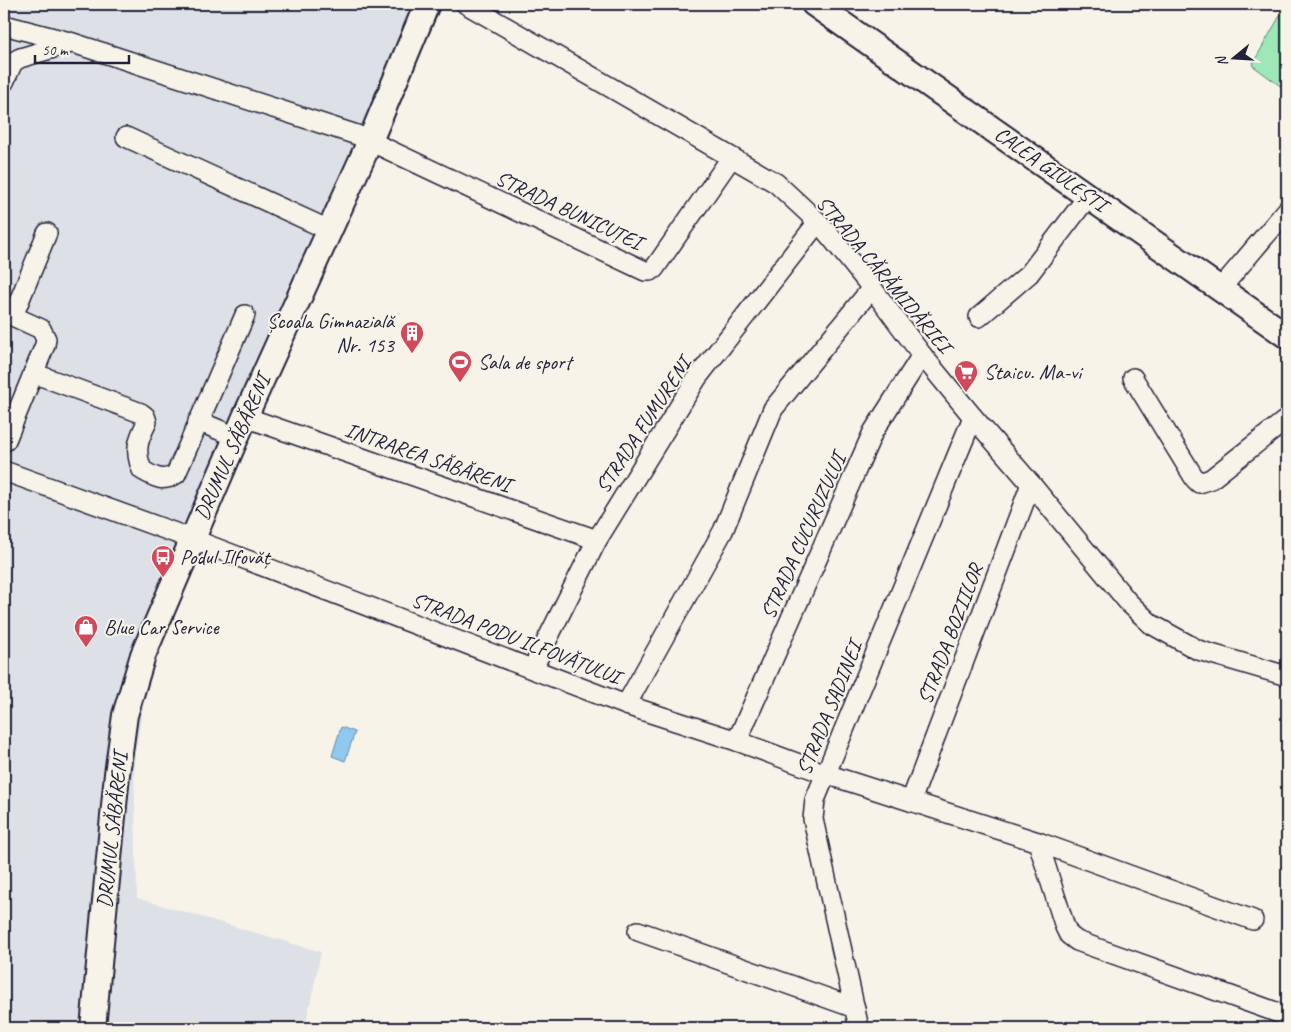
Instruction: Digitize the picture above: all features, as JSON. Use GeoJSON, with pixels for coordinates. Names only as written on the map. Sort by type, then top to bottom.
{"type":"FeatureCollection","features":[{"type":"Feature","properties":{"kind":"main road","name":"DRUMUL SĂBĂRENI"},"geometry":{"type":"LineString","coordinates":[[93,1028],[117,774],[125,716],[143,655],[240,427],[370,140],[428,4]]}},
{"type":"Feature","properties":{"kind":"main road","name":"CALEA GIULEȘTI"},"geometry":{"type":"LineString","coordinates":[[814,4],[1222,288],[1287,336]]}},
{"type":"Feature","properties":{"kind":"street","name":"STRADA CĂRĂMIDĂRIEI"},"geometry":{"type":"LineString","coordinates":[[466,4],[776,183],[818,222],[872,288],[922,355],[1128,602],[1151,624],[1198,650],[1287,676]]}},
{"type":"Feature","properties":{"kind":"street","name":"STRADA BUNICUȚEI"},"geometry":{"type":"LineString","coordinates":[[4,25],[73,43],[370,140],[646,271],[654,269],[731,158]]}},
{"type":"Feature","properties":{"kind":"street"},"geometry":{"type":"LineString","coordinates":[[4,82],[13,62],[20,58],[73,43]]}},
{"type":"Feature","properties":{"kind":"street"},"geometry":{"type":"LineString","coordinates":[[126,137],[329,230]]}},
{"type":"Feature","properties":{"kind":"street"},"geometry":{"type":"LineString","coordinates":[[979,317],[1029,274],[1089,195]]}},
{"type":"Feature","properties":{"kind":"street"},"geometry":{"type":"LineString","coordinates":[[1222,288],[1287,210]]}},
{"type":"Feature","properties":{"kind":"street","name":"STRADA FUMURENI"},"geometry":{"type":"LineString","coordinates":[[532,668],[597,540],[698,378],[818,222]]}},
{"type":"Feature","properties":{"kind":"street"},"geometry":{"type":"LineString","coordinates":[[4,442],[45,344],[44,333],[41,328],[8,314],[47,233]]}},
{"type":"Feature","properties":{"kind":"street"},"geometry":{"type":"LineString","coordinates":[[626,704],[723,531],[773,409],[872,288]]}},
{"type":"Feature","properties":{"kind":"street"},"geometry":{"type":"LineString","coordinates":[[33,373],[145,416],[147,422],[139,438],[136,450],[138,462],[142,470],[156,478],[165,479],[176,474],[245,315]]}},
{"type":"Feature","properties":{"kind":"street","name":"STRADA CUCURUZULUI"},"geometry":{"type":"LineString","coordinates":[[736,741],[873,432],[922,355]]}},
{"type":"Feature","properties":{"kind":"street"},"geometry":{"type":"LineString","coordinates":[[1134,378],[1199,483],[1211,479],[1287,419]]}},
{"type":"Feature","properties":{"kind":"street","name":"STRADA SADINEI"},"geometry":{"type":"LineString","coordinates":[[859,1028],[812,819],[815,800],[973,417]]}},
{"type":"Feature","properties":{"kind":"street","name":"INTRAREA SĂBĂRENI"},"geometry":{"type":"LineString","coordinates":[[198,421],[240,427],[597,540]]}},
{"type":"Feature","properties":{"kind":"street","name":"STRADA PODU ILFOVĂȚULUI"},"geometry":{"type":"LineString","coordinates":[[4,471],[192,539],[626,704],[826,774],[1038,842],[1253,920]]}},
{"type":"Feature","properties":{"kind":"street","name":"STRADA BOZIILOR"},"geometry":{"type":"LineString","coordinates":[[912,801],[1031,484]]}},
{"type":"Feature","properties":{"kind":"street"},"geometry":{"type":"LineString","coordinates":[[1038,842],[1065,927],[1069,935],[1077,941],[1287,1016]]}},
{"type":"Feature","properties":{"kind":"street"},"geometry":{"type":"LineString","coordinates":[[638,931],[855,1008]]}},
{"type":"Feature","properties":{"kind":"shaded area"},"geometry":{"type":"Polygon","coordinates":[[[4,4],[381,4],[431,20],[195,546],[149,674],[134,759],[137,898],[321,952],[305,1028],[4,1028],[4,4]]]}},
{"type":"Feature","properties":{"kind":"green space"},"geometry":{"type":"Polygon","coordinates":[[[1285,4],[1287,4],[1287,91],[1252,65],[1285,4]]]}},
{"type":"Feature","properties":{"kind":"water"},"geometry":{"type":"Polygon","coordinates":[[[341,727],[355,732],[345,761],[332,756],[341,727]]]}},
{"type":"Feature","properties":{"kind":"place","name":"Școala Gimnazială Nr. 153"},"geometry":{"type":"Point","coordinates":[412,354]}},
{"type":"Feature","properties":{"kind":"place","name":"Sala de sport"},"geometry":{"type":"Point","coordinates":[460,383]}},
{"type":"Feature","properties":{"kind":"place","name":"Staicu. Ma-vi"},"geometry":{"type":"Point","coordinates":[966,393]}},
{"type":"Feature","properties":{"kind":"place","name":"Podul Ilfovăț"},"geometry":{"type":"Point","coordinates":[163,578]}},
{"type":"Feature","properties":{"kind":"place","name":"Blue Car Service"},"geometry":{"type":"Point","coordinates":[86,648]}}]}
